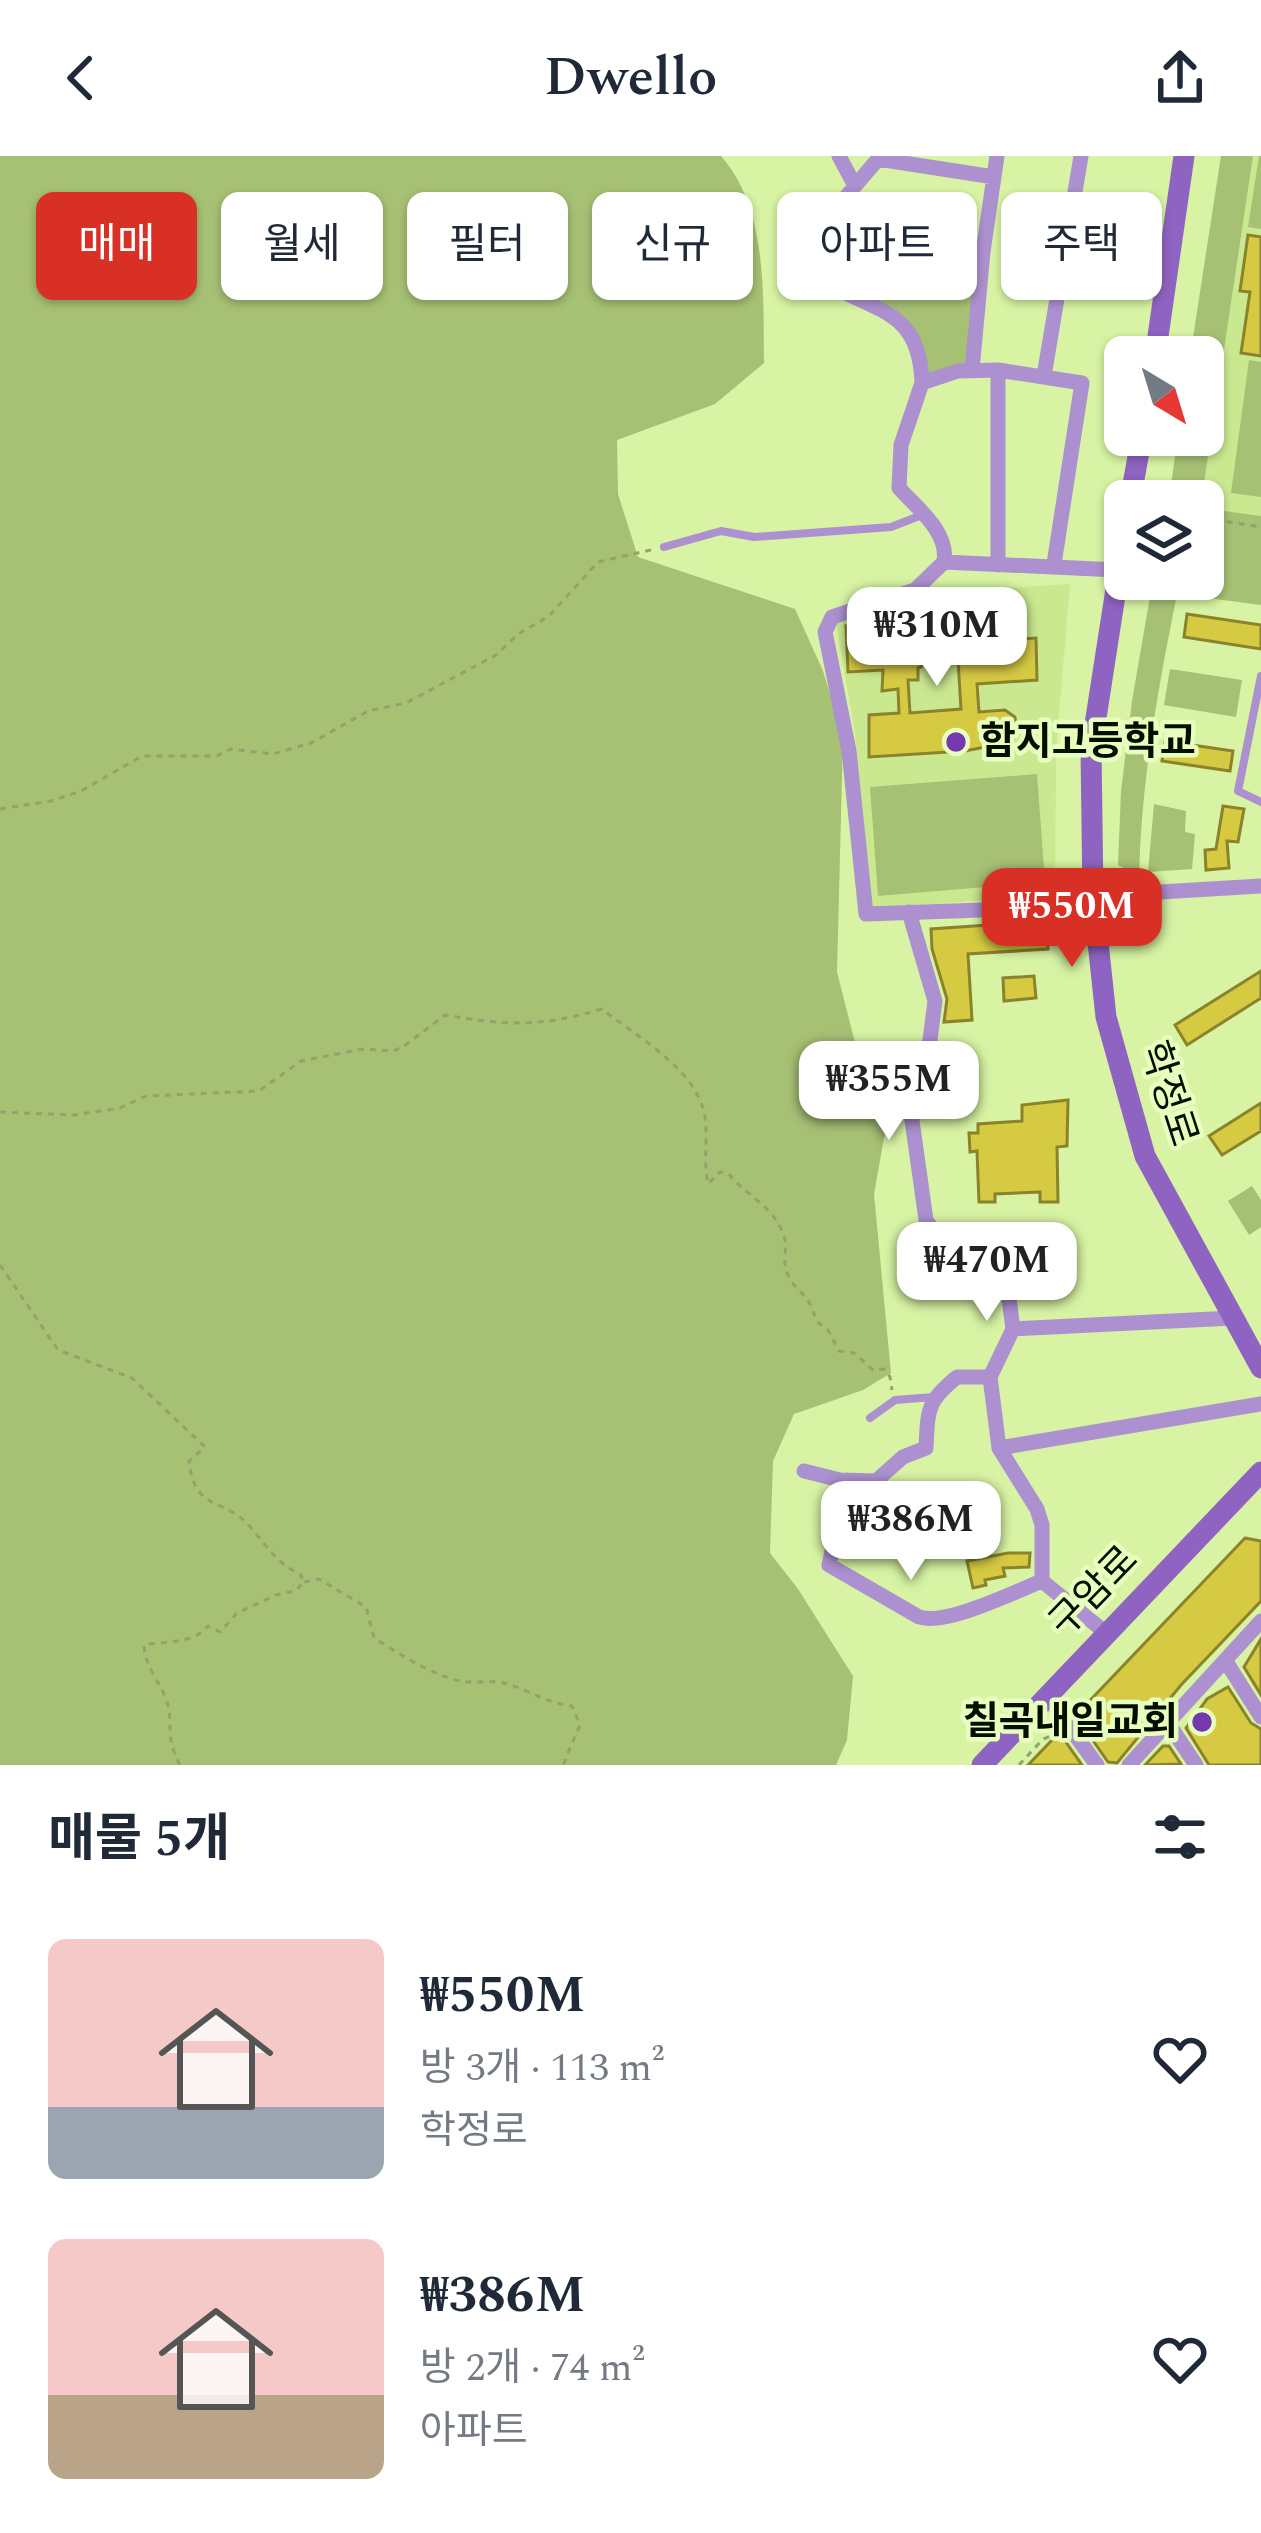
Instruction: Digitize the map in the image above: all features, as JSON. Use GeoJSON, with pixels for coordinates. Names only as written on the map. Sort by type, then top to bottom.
{"type":"FeatureCollection","features":[{"type":"Feature","properties":{"kind":"main road"},"geometry":{"type":"LineString","coordinates":[[1158,336],[1184,156]]}},
{"type":"Feature","properties":{"kind":"main road","name":"학정로"},"geometry":{"type":"LineString","coordinates":[[1114,600],[1091,750],[1094,901],[1106,1018],[1145,1156],[1261,1368]]}},
{"type":"Feature","properties":{"kind":"main road","name":"구암로"},"geometry":{"type":"LineString","coordinates":[[982,1765],[1261,1472]]}},
{"type":"Feature","properties":{"kind":"street"},"geometry":{"type":"LineString","coordinates":[[839,156],[855,186]]}},
{"type":"Feature","properties":{"kind":"street"},"geometry":{"type":"LineString","coordinates":[[973,370],[997,156]]}},
{"type":"Feature","properties":{"kind":"street"},"geometry":{"type":"LineString","coordinates":[[1044,376],[1081,156]]}},
{"type":"Feature","properties":{"kind":"street"},"geometry":{"type":"LineString","coordinates":[[850,192],[878,158],[994,177]]}},
{"type":"Feature","properties":{"kind":"street"},"geometry":{"type":"LineString","coordinates":[[977,251],[983,252]]}},
{"type":"Feature","properties":{"kind":"street"},"geometry":{"type":"LineString","coordinates":[[860,300],[900,319],[914,340],[922,383],[901,445],[899,488],[946,547],[944,562],[915,590],[832,616],[825,632],[849,751],[866,914],[1261,886]]}},
{"type":"Feature","properties":{"kind":"street"},"geometry":{"type":"LineString","coordinates":[[922,383],[973,370],[998,370],[1082,383],[1054,564]]}},
{"type":"Feature","properties":{"kind":"street"},"geometry":{"type":"LineString","coordinates":[[998,370],[998,565]]}},
{"type":"Feature","properties":{"kind":"street"},"geometry":{"type":"LineString","coordinates":[[944,562],[1104,569]]}},
{"type":"Feature","properties":{"kind":"street"},"geometry":{"type":"LineString","coordinates":[[909,912],[935,1001],[930,1040],[909,1099],[926,1220],[957,1264],[976,1280],[999,1283],[1008,1292],[1013,1329],[990,1377],[999,1448],[1037,1509],[1042,1526],[1042,1581]]}},
{"type":"Feature","properties":{"kind":"street"},"geometry":{"type":"LineString","coordinates":[[1013,1329],[1234,1318]]}},
{"type":"Feature","properties":{"kind":"street"},"geometry":{"type":"LineString","coordinates":[[804,1471],[876,1481],[903,1457],[926,1448],[928,1406],[934,1397],[957,1377],[990,1377]]}},
{"type":"Feature","properties":{"kind":"street"},"geometry":{"type":"LineString","coordinates":[[999,1448],[1261,1404]]}},
{"type":"Feature","properties":{"kind":"street"},"geometry":{"type":"LineString","coordinates":[[848,1480],[829,1565],[919,1617],[929,1620],[974,1607],[1042,1581]]}},
{"type":"Feature","properties":{"kind":"street"},"geometry":{"type":"LineString","coordinates":[[1042,1581],[1105,1632]]}},
{"type":"Feature","properties":{"kind":"street"},"geometry":{"type":"LineString","coordinates":[[1129,1765],[1261,1621]]}},
{"type":"Feature","properties":{"kind":"street"},"geometry":{"type":"LineString","coordinates":[[1225,1660],[1261,1717]]}},
{"type":"Feature","properties":{"kind":"street"},"geometry":{"type":"LineString","coordinates":[[1046,1695],[1096,1765]]}},
{"type":"Feature","properties":{"kind":"street"},"geometry":{"type":"LineString","coordinates":[[1168,1723],[1196,1765]]}},
{"type":"Feature","properties":{"kind":"lane"},"geometry":{"type":"LineString","coordinates":[[664,547],[721,531],[754,537],[890,527],[924,515]]}},
{"type":"Feature","properties":{"kind":"lane"},"geometry":{"type":"LineString","coordinates":[[1261,676],[1238,791],[1261,802]]}},
{"type":"Feature","properties":{"kind":"lane"},"geometry":{"type":"LineString","coordinates":[[870,1418],[895,1400],[934,1397]]}},
{"type":"Feature","properties":{"kind":"path"},"geometry":{"type":"LineString","coordinates":[[1224,521],[1261,526]]}},
{"type":"Feature","properties":{"kind":"path"},"geometry":{"type":"LineString","coordinates":[[0,809],[51,801],[81,790],[142,756],[217,757],[230,749],[273,754],[311,743],[368,711],[406,703],[496,655],[518,634],[549,616],[598,562],[664,547]]}},
{"type":"Feature","properties":{"kind":"path"},"geometry":{"type":"LineString","coordinates":[[0,1112],[74,1115],[120,1108],[146,1096],[259,1091],[301,1061],[403,1047],[446,1015],[487,1023],[553,1024],[602,1010],[674,1067],[700,1100],[706,1121],[703,1157],[708,1184],[719,1172],[728,1173],[747,1195],[759,1198],[783,1232],[784,1269],[812,1302],[816,1321],[828,1330],[839,1351],[854,1353],[873,1370],[884,1370],[895,1400]]}},
{"type":"Feature","properties":{"kind":"path"},"geometry":{"type":"LineString","coordinates":[[0,1265],[58,1350],[132,1378],[205,1447],[189,1461],[197,1492],[254,1529],[257,1540],[280,1564],[301,1575],[303,1582]]}},
{"type":"Feature","properties":{"kind":"path"},"geometry":{"type":"LineString","coordinates":[[180,1765],[168,1744],[169,1707],[148,1665],[144,1645],[187,1640],[208,1626],[220,1632],[238,1613],[295,1591],[303,1582],[319,1580],[365,1607],[374,1637],[420,1667],[462,1682],[486,1679],[512,1685],[536,1698],[572,1706],[580,1725],[563,1765]]}},
{"type":"Feature","properties":{"kind":"path"},"geometry":{"type":"LineString","coordinates":[[1019,1765],[1043,1739],[1057,1734]]}},
{"type":"Feature","properties":{"kind":"shaded area"},"geometry":{"type":"Polygon","coordinates":[[[0,156],[721,156],[743,192],[592,192],[592,300],[753,300],[753,220],[760,254],[764,363],[715,404],[617,440],[618,494],[638,557],[795,609],[823,671],[843,737],[837,972],[864,1078],[889,1110],[874,1194],[891,1373],[863,1390],[794,1414],[773,1461],[770,1553],[853,1676],[847,1740],[836,1765],[0,1765],[0,156]]]}},
{"type":"Feature","properties":{"kind":"shaded area"},"geometry":{"type":"Polygon","coordinates":[[[1221,156],[1253,156],[1224,350],[1224,336],[1193,336],[1221,156]]]}},
{"type":"Feature","properties":{"kind":"shaded area"},"geometry":{"type":"Polygon","coordinates":[[[1253,156],[1261,156],[1261,516],[1224,511],[1224,480],[1204,480],[1208,456],[1224,456],[1224,349],[1253,156]]]}},
{"type":"Feature","properties":{"kind":"shaded area"},"geometry":{"type":"Polygon","coordinates":[[[1261,156],[1261,229],[1248,227],[1261,156]]]}},
{"type":"Feature","properties":{"kind":"shaded area"},"geometry":{"type":"Polygon","coordinates":[[[859,300],[974,300],[968,365],[923,377],[914,340],[859,300]]]}},
{"type":"Feature","properties":{"kind":"shaded area"},"geometry":{"type":"Polygon","coordinates":[[[1249,360],[1261,362],[1261,497],[1231,493],[1249,360]]]}},
{"type":"Feature","properties":{"kind":"shaded area"},"geometry":{"type":"Polygon","coordinates":[[[1175,456],[1208,456],[1204,480],[1172,480],[1175,456]]]}},
{"type":"Feature","properties":{"kind":"shaded area"},"geometry":{"type":"Polygon","coordinates":[[[1224,511],[1261,516],[1261,605],[1223,600],[1224,511]]]}},
{"type":"Feature","properties":{"kind":"shaded area","name":"함지고등학교"},"geometry":{"type":"Polygon","coordinates":[[[1070,584],[1056,751],[1055,896],[868,908],[855,734],[835,617],[936,592],[1070,584]]]}},
{"type":"Feature","properties":{"kind":"shaded area"},"geometry":{"type":"Polygon","coordinates":[[[1149,600],[1176,600],[1147,770],[1139,877],[1118,865],[1132,701],[1149,600]]]}},
{"type":"Feature","properties":{"kind":"shaded area"},"geometry":{"type":"Polygon","coordinates":[[[1170,669],[1242,680],[1236,717],[1164,705],[1170,669]]]}},
{"type":"Feature","properties":{"kind":"shaded area"},"geometry":{"type":"Polygon","coordinates":[[[1037,774],[1045,882],[878,896],[870,787],[1037,774]]]}},
{"type":"Feature","properties":{"kind":"shaded area"},"geometry":{"type":"Polygon","coordinates":[[[1154,804],[1186,811],[1185,832],[1195,834],[1192,869],[1148,872],[1154,804]]]}},
{"type":"Feature","properties":{"kind":"shaded area"},"geometry":{"type":"Polygon","coordinates":[[[1252,1186],[1261,1200],[1261,1227],[1249,1235],[1228,1201],[1252,1186]]]}},
{"type":"Feature","properties":{"kind":"building"},"geometry":{"type":"Polygon","coordinates":[[[1248,235],[1261,237],[1261,356],[1241,353],[1250,292],[1240,291],[1248,235]]]}},
{"type":"Feature","properties":{"kind":"building"},"geometry":{"type":"Polygon","coordinates":[[[1187,614],[1261,625],[1261,649],[1184,637],[1187,614]]]}},
{"type":"Feature","properties":{"kind":"building"},"geometry":{"type":"Polygon","coordinates":[[[912,616],[912,622],[918,622],[921,667],[918,680],[908,680],[910,713],[961,709],[957,643],[1036,638],[1037,680],[977,684],[979,712],[1005,710],[1015,717],[1017,734],[1011,742],[965,751],[869,757],[869,715],[899,713],[898,689],[882,691],[883,670],[848,672],[846,626],[857,627],[864,619],[912,616]]]}},
{"type":"Feature","properties":{"kind":"building"},"geometry":{"type":"Polygon","coordinates":[[[1165,741],[1233,751],[1230,771],[1162,761],[1165,741]]]}},
{"type":"Feature","properties":{"kind":"building"},"geometry":{"type":"Polygon","coordinates":[[[1223,806],[1244,809],[1238,842],[1227,841],[1229,868],[1206,870],[1205,850],[1216,849],[1223,806]]]}},
{"type":"Feature","properties":{"kind":"building"},"geometry":{"type":"Polygon","coordinates":[[[1047,921],[1048,949],[968,954],[972,1020],[944,1022],[947,999],[931,929],[1047,921]]]}},
{"type":"Feature","properties":{"kind":"building"},"geometry":{"type":"Polygon","coordinates":[[[1261,971],[1261,998],[1187,1045],[1175,1025],[1261,971]]]}},
{"type":"Feature","properties":{"kind":"building"},"geometry":{"type":"Polygon","coordinates":[[[1034,976],[1036,998],[1004,1001],[1003,978],[1034,976]]]}},
{"type":"Feature","properties":{"kind":"building"},"geometry":{"type":"Polygon","coordinates":[[[1068,1100],[1067,1146],[1057,1147],[1058,1202],[1040,1202],[1040,1192],[995,1194],[995,1202],[979,1202],[977,1151],[970,1152],[969,1133],[978,1133],[978,1124],[1022,1121],[1022,1105],[1068,1100]]]}},
{"type":"Feature","properties":{"kind":"building"},"geometry":{"type":"Polygon","coordinates":[[[1261,1103],[1261,1131],[1222,1155],[1209,1136],[1261,1103]]]}},
{"type":"Feature","properties":{"kind":"building"},"geometry":{"type":"Polygon","coordinates":[[[1245,1538],[1261,1541],[1261,1601],[1181,1685],[1117,1763],[1108,1762],[1078,1719],[1079,1712],[1245,1538]]]}},
{"type":"Feature","properties":{"kind":"building"},"geometry":{"type":"Polygon","coordinates":[[[1030,1553],[1029,1567],[1003,1568],[1005,1576],[973,1588],[967,1561],[1030,1553]]]}},
{"type":"Feature","properties":{"kind":"building"},"geometry":{"type":"Polygon","coordinates":[[[1261,1639],[1261,1695],[1244,1667],[1261,1639]]]}},
{"type":"Feature","properties":{"kind":"building"},"geometry":{"type":"Polygon","coordinates":[[[1228,1687],[1251,1723],[1261,1729],[1261,1765],[1209,1765],[1186,1728],[1207,1699],[1228,1687]]]}},
{"type":"Feature","properties":{"kind":"building"},"geometry":{"type":"Polygon","coordinates":[[[1054,1738],[1063,1738],[1082,1765],[1028,1765],[1054,1738]]]}},
{"type":"Feature","properties":{"kind":"building"},"geometry":{"type":"Polygon","coordinates":[[[1163,1746],[1169,1746],[1181,1764],[1145,1765],[1163,1746]]]}},
{"type":"Feature","properties":{"kind":"place","name":"함지고등학교"},"geometry":{"type":"Point","coordinates":[956,742]}},
{"type":"Feature","properties":{"kind":"place","name":"칠곡내일교회"},"geometry":{"type":"Point","coordinates":[1202,1722]}}]}
